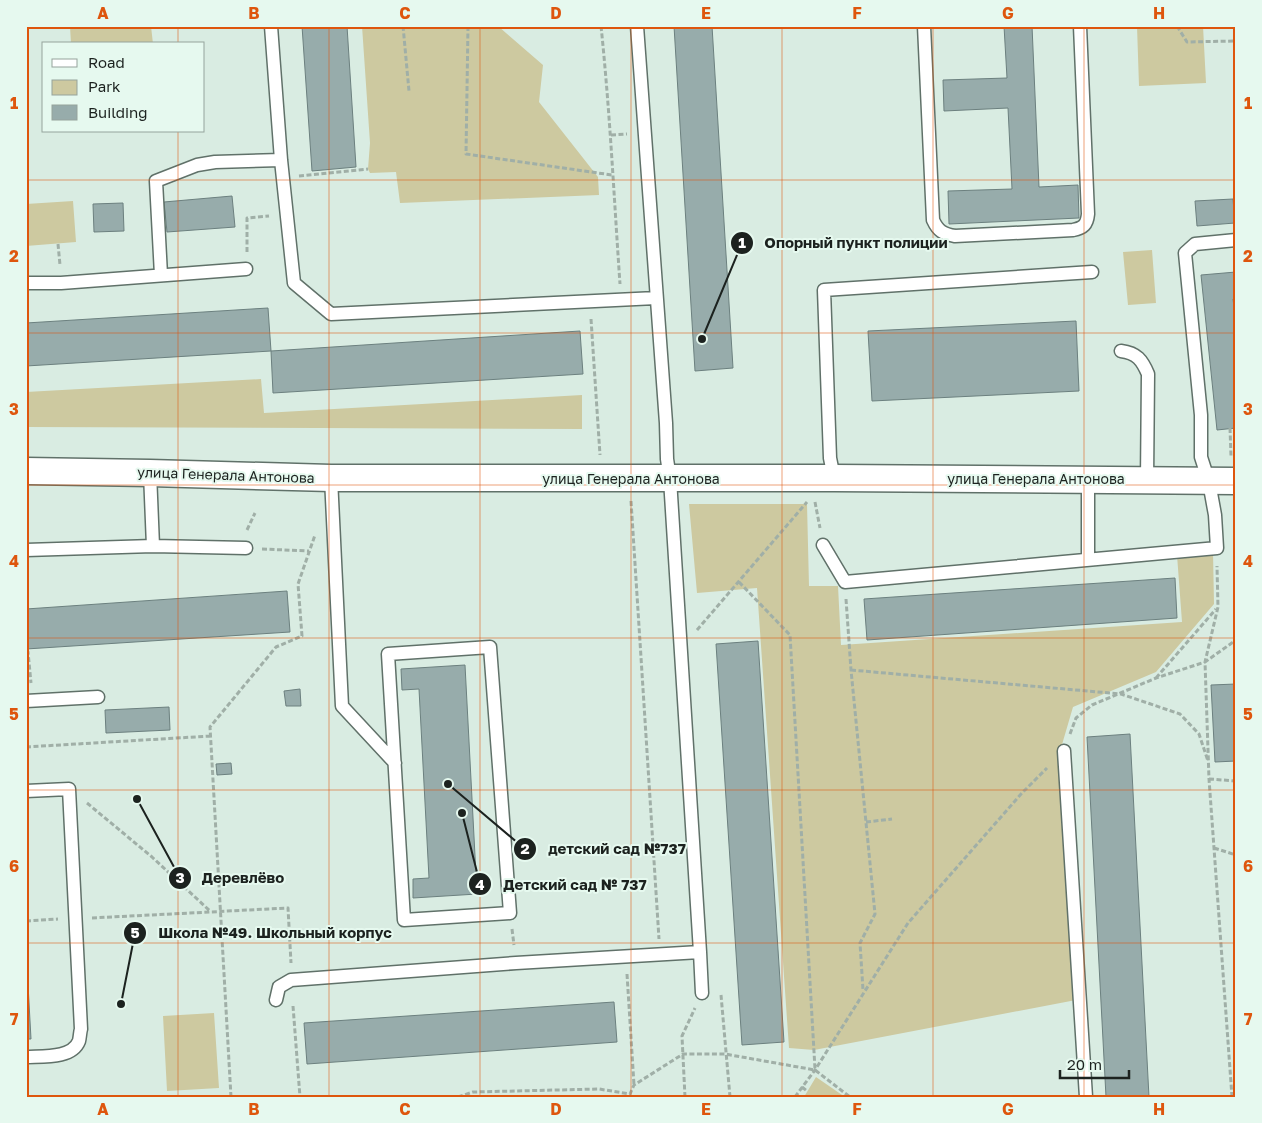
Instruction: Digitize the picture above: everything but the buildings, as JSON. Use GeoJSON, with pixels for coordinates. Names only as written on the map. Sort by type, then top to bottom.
{"type":"FeatureCollection","features":[{"type":"Feature","properties":{"kind":"street","name":"улица Генерала Антонова"},"geometry":{"type":"LineString","coordinates":[[26,471],[331,478],[834,478],[1209,482],[1234,469]]}},
{"type":"Feature","properties":{"kind":"lane"},"geometry":{"type":"LineString","coordinates":[[271,26],[281,160],[294,283],[330,314],[656,298]]}},
{"type":"Feature","properties":{"kind":"lane"},"geometry":{"type":"LineString","coordinates":[[637,26],[670,479],[702,993]]}},
{"type":"Feature","properties":{"kind":"lane"},"geometry":{"type":"LineString","coordinates":[[924,26],[933,220],[937,229],[944,234],[955,236],[1073,230],[1083,228],[1087,222],[1080,26]]}},
{"type":"Feature","properties":{"kind":"lane"},"geometry":{"type":"LineString","coordinates":[[161,276],[156,181],[206,163],[281,160]]}},
{"type":"Feature","properties":{"kind":"lane"},"geometry":{"type":"LineString","coordinates":[[823,545],[845,582],[1217,548],[1215,515],[1209,482],[1201,457],[1201,415],[1185,254],[1196,244],[1236,240]]}},
{"type":"Feature","properties":{"kind":"lane"},"geometry":{"type":"LineString","coordinates":[[26,283],[161,276],[246,269]]}},
{"type":"Feature","properties":{"kind":"lane"},"geometry":{"type":"LineString","coordinates":[[834,478],[830,458],[824,290],[1092,272]]}},
{"type":"Feature","properties":{"kind":"lane"},"geometry":{"type":"LineString","coordinates":[[1121,351],[1132,352],[1142,360],[1148,374],[1147,480]]}},
{"type":"Feature","properties":{"kind":"lane"},"geometry":{"type":"LineString","coordinates":[[150,473],[153,546]]}},
{"type":"Feature","properties":{"kind":"lane"},"geometry":{"type":"LineString","coordinates":[[331,478],[342,706],[395,763],[404,920],[510,913],[490,647],[388,654],[395,763]]}},
{"type":"Feature","properties":{"kind":"lane"},"geometry":{"type":"LineString","coordinates":[[1088,480],[1088,560]]}},
{"type":"Feature","properties":{"kind":"lane"},"geometry":{"type":"LineString","coordinates":[[26,550],[153,546],[246,548]]}},
{"type":"Feature","properties":{"kind":"lane"},"geometry":{"type":"LineString","coordinates":[[30,701],[98,697]]}},
{"type":"Feature","properties":{"kind":"lane"},"geometry":{"type":"LineString","coordinates":[[1064,751],[1086,1097]]}},
{"type":"Feature","properties":{"kind":"lane"},"geometry":{"type":"LineString","coordinates":[[26,791],[69,789],[81,1028],[79,1042],[72,1050],[58,1055],[26,1057]]}},
{"type":"Feature","properties":{"kind":"lane"},"geometry":{"type":"LineString","coordinates":[[276,1000],[279,987],[291,980],[700,952]]}},
{"type":"Feature","properties":{"kind":"path"},"geometry":{"type":"LineString","coordinates":[[402,26],[409,91]]}},
{"type":"Feature","properties":{"kind":"path"},"geometry":{"type":"LineString","coordinates":[[468,26],[466,154],[612,175]]}},
{"type":"Feature","properties":{"kind":"path"},"geometry":{"type":"LineString","coordinates":[[600,26],[611,135],[621,299]]}},
{"type":"Feature","properties":{"kind":"path"},"geometry":{"type":"LineString","coordinates":[[1177,26],[1187,42],[1236,41]]}},
{"type":"Feature","properties":{"kind":"path"},"geometry":{"type":"LineString","coordinates":[[296,176],[368,168]]}},
{"type":"Feature","properties":{"kind":"path"},"geometry":{"type":"LineString","coordinates":[[246,269],[247,218]]}},
{"type":"Feature","properties":{"kind":"path"},"geometry":{"type":"LineString","coordinates":[[590,301],[600,456]]}},
{"type":"Feature","properties":{"kind":"path"},"geometry":{"type":"LineString","coordinates":[[1230,428],[1234,469]]}},
{"type":"Feature","properties":{"kind":"path"},"geometry":{"type":"LineString","coordinates":[[814,494],[823,545]]}},
{"type":"Feature","properties":{"kind":"path"},"geometry":{"type":"LineString","coordinates":[[631,498],[660,954]]}},
{"type":"Feature","properties":{"kind":"path"},"geometry":{"type":"LineString","coordinates":[[695,632],[808,502]]}},
{"type":"Feature","properties":{"kind":"path"},"geometry":{"type":"LineString","coordinates":[[231,1097],[210,726],[276,646],[302,636],[298,584],[317,527]]}},
{"type":"Feature","properties":{"kind":"path"},"geometry":{"type":"LineString","coordinates":[[246,548],[309,551]]}},
{"type":"Feature","properties":{"kind":"path"},"geometry":{"type":"LineString","coordinates":[[1217,548],[1218,607],[1205,662],[1209,779],[1232,1097]]}},
{"type":"Feature","properties":{"kind":"path"},"geometry":{"type":"LineString","coordinates":[[739,582],[790,635],[815,1070]]}},
{"type":"Feature","properties":{"kind":"path"},"geometry":{"type":"LineString","coordinates":[[845,582],[851,670],[876,914],[860,943],[863,991]]}},
{"type":"Feature","properties":{"kind":"path"},"geometry":{"type":"LineString","coordinates":[[1156,678],[1218,607]]}},
{"type":"Feature","properties":{"kind":"path"},"geometry":{"type":"LineString","coordinates":[[795,1097],[815,1070],[863,991],[908,923],[1022,793],[1064,751],[1076,718],[1092,706],[1156,678],[1205,662],[1236,640]]}},
{"type":"Feature","properties":{"kind":"path"},"geometry":{"type":"LineString","coordinates":[[26,652],[28,652],[30,701]]}},
{"type":"Feature","properties":{"kind":"path"},"geometry":{"type":"LineString","coordinates":[[851,670],[1121,694],[1180,714],[1198,734],[1208,762]]}},
{"type":"Feature","properties":{"kind":"path"},"geometry":{"type":"LineString","coordinates":[[26,747],[211,736]]}},
{"type":"Feature","properties":{"kind":"path"},"geometry":{"type":"LineString","coordinates":[[1209,779],[1236,780]]}},
{"type":"Feature","properties":{"kind":"path"},"geometry":{"type":"LineString","coordinates":[[69,789],[152,857],[210,912]]}},
{"type":"Feature","properties":{"kind":"path"},"geometry":{"type":"LineString","coordinates":[[866,822],[892,819]]}},
{"type":"Feature","properties":{"kind":"path"},"geometry":{"type":"LineString","coordinates":[[1214,848],[1236,855]]}},
{"type":"Feature","properties":{"kind":"path"},"geometry":{"type":"LineString","coordinates":[[26,921],[288,908],[291,980],[300,1097]]}},
{"type":"Feature","properties":{"kind":"path"},"geometry":{"type":"LineString","coordinates":[[458,1097],[473,1092],[599,1088],[632,1095],[634,1085],[626,956]]}},
{"type":"Feature","properties":{"kind":"path"},"geometry":{"type":"LineString","coordinates":[[685,1097],[682,1036],[702,993]]}},
{"type":"Feature","properties":{"kind":"path"},"geometry":{"type":"LineString","coordinates":[[722,1004],[730,1097]]}},
{"type":"Feature","properties":{"kind":"path"},"geometry":{"type":"LineString","coordinates":[[634,1085],[683,1054],[725,1054],[815,1070],[830,1084],[850,1097]]}},
{"type":"Feature","properties":{"kind":"path"},"geometry":{"type":"LineString","coordinates":[[802,1087],[807,1091]]}},
{"type":"Feature","properties":{"kind":"green space"},"geometry":{"type":"Polygon","coordinates":[[[70,26],[151,26],[153,42],[71,42],[70,26]]]}},
{"type":"Feature","properties":{"kind":"green space"},"geometry":{"type":"Polygon","coordinates":[[[362,26],[498,26],[543,65],[539,102],[598,177],[599,195],[400,203],[396,172],[370,173],[368,169],[370,143],[362,26]]]}},
{"type":"Feature","properties":{"kind":"green space"},"geometry":{"type":"Polygon","coordinates":[[[1137,26],[1203,26],[1206,83],[1139,86],[1137,26]]]}},
{"type":"Feature","properties":{"kind":"green space"},"geometry":{"type":"Polygon","coordinates":[[[73,201],[76,242],[26,246],[26,204],[73,201]]]}},
{"type":"Feature","properties":{"kind":"green space"},"geometry":{"type":"Polygon","coordinates":[[[1152,250],[1156,303],[1128,305],[1123,252],[1152,250]]]}},
{"type":"Feature","properties":{"kind":"green space"},"geometry":{"type":"Polygon","coordinates":[[[261,379],[264,413],[582,395],[582,429],[26,427],[26,392],[261,379]]]}},
{"type":"Feature","properties":{"kind":"green space"},"geometry":{"type":"Polygon","coordinates":[[[689,504],[807,504],[809,586],[838,586],[841,645],[1182,622],[1177,555],[1213,552],[1214,604],[1156,672],[1073,707],[1061,748],[1076,1000],[814,1050],[789,1048],[757,588],[697,593],[689,504]]]}},
{"type":"Feature","properties":{"kind":"green space"},"geometry":{"type":"Polygon","coordinates":[[[214,1013],[219,1088],[167,1091],[163,1016],[214,1013]]]}},
{"type":"Feature","properties":{"kind":"green space"},"geometry":{"type":"Polygon","coordinates":[[[816,1077],[845,1097],[804,1097],[816,1077]]]}},
{"type":"Feature","properties":{"kind":"place","name":"Опорный пункт полиции"},"geometry":{"type":"Point","coordinates":[702,339]}},
{"type":"Feature","properties":{"kind":"place","name":"детский сад №737"},"geometry":{"type":"Point","coordinates":[448,784]}},
{"type":"Feature","properties":{"kind":"place","name":"Деревлёво"},"geometry":{"type":"Point","coordinates":[137,799]}},
{"type":"Feature","properties":{"kind":"place","name":"Детский сад № 737"},"geometry":{"type":"Point","coordinates":[462,813]}},
{"type":"Feature","properties":{"kind":"place","name":"Школа №49. Школьный корпус"},"geometry":{"type":"Point","coordinates":[121,1004]}}]}
